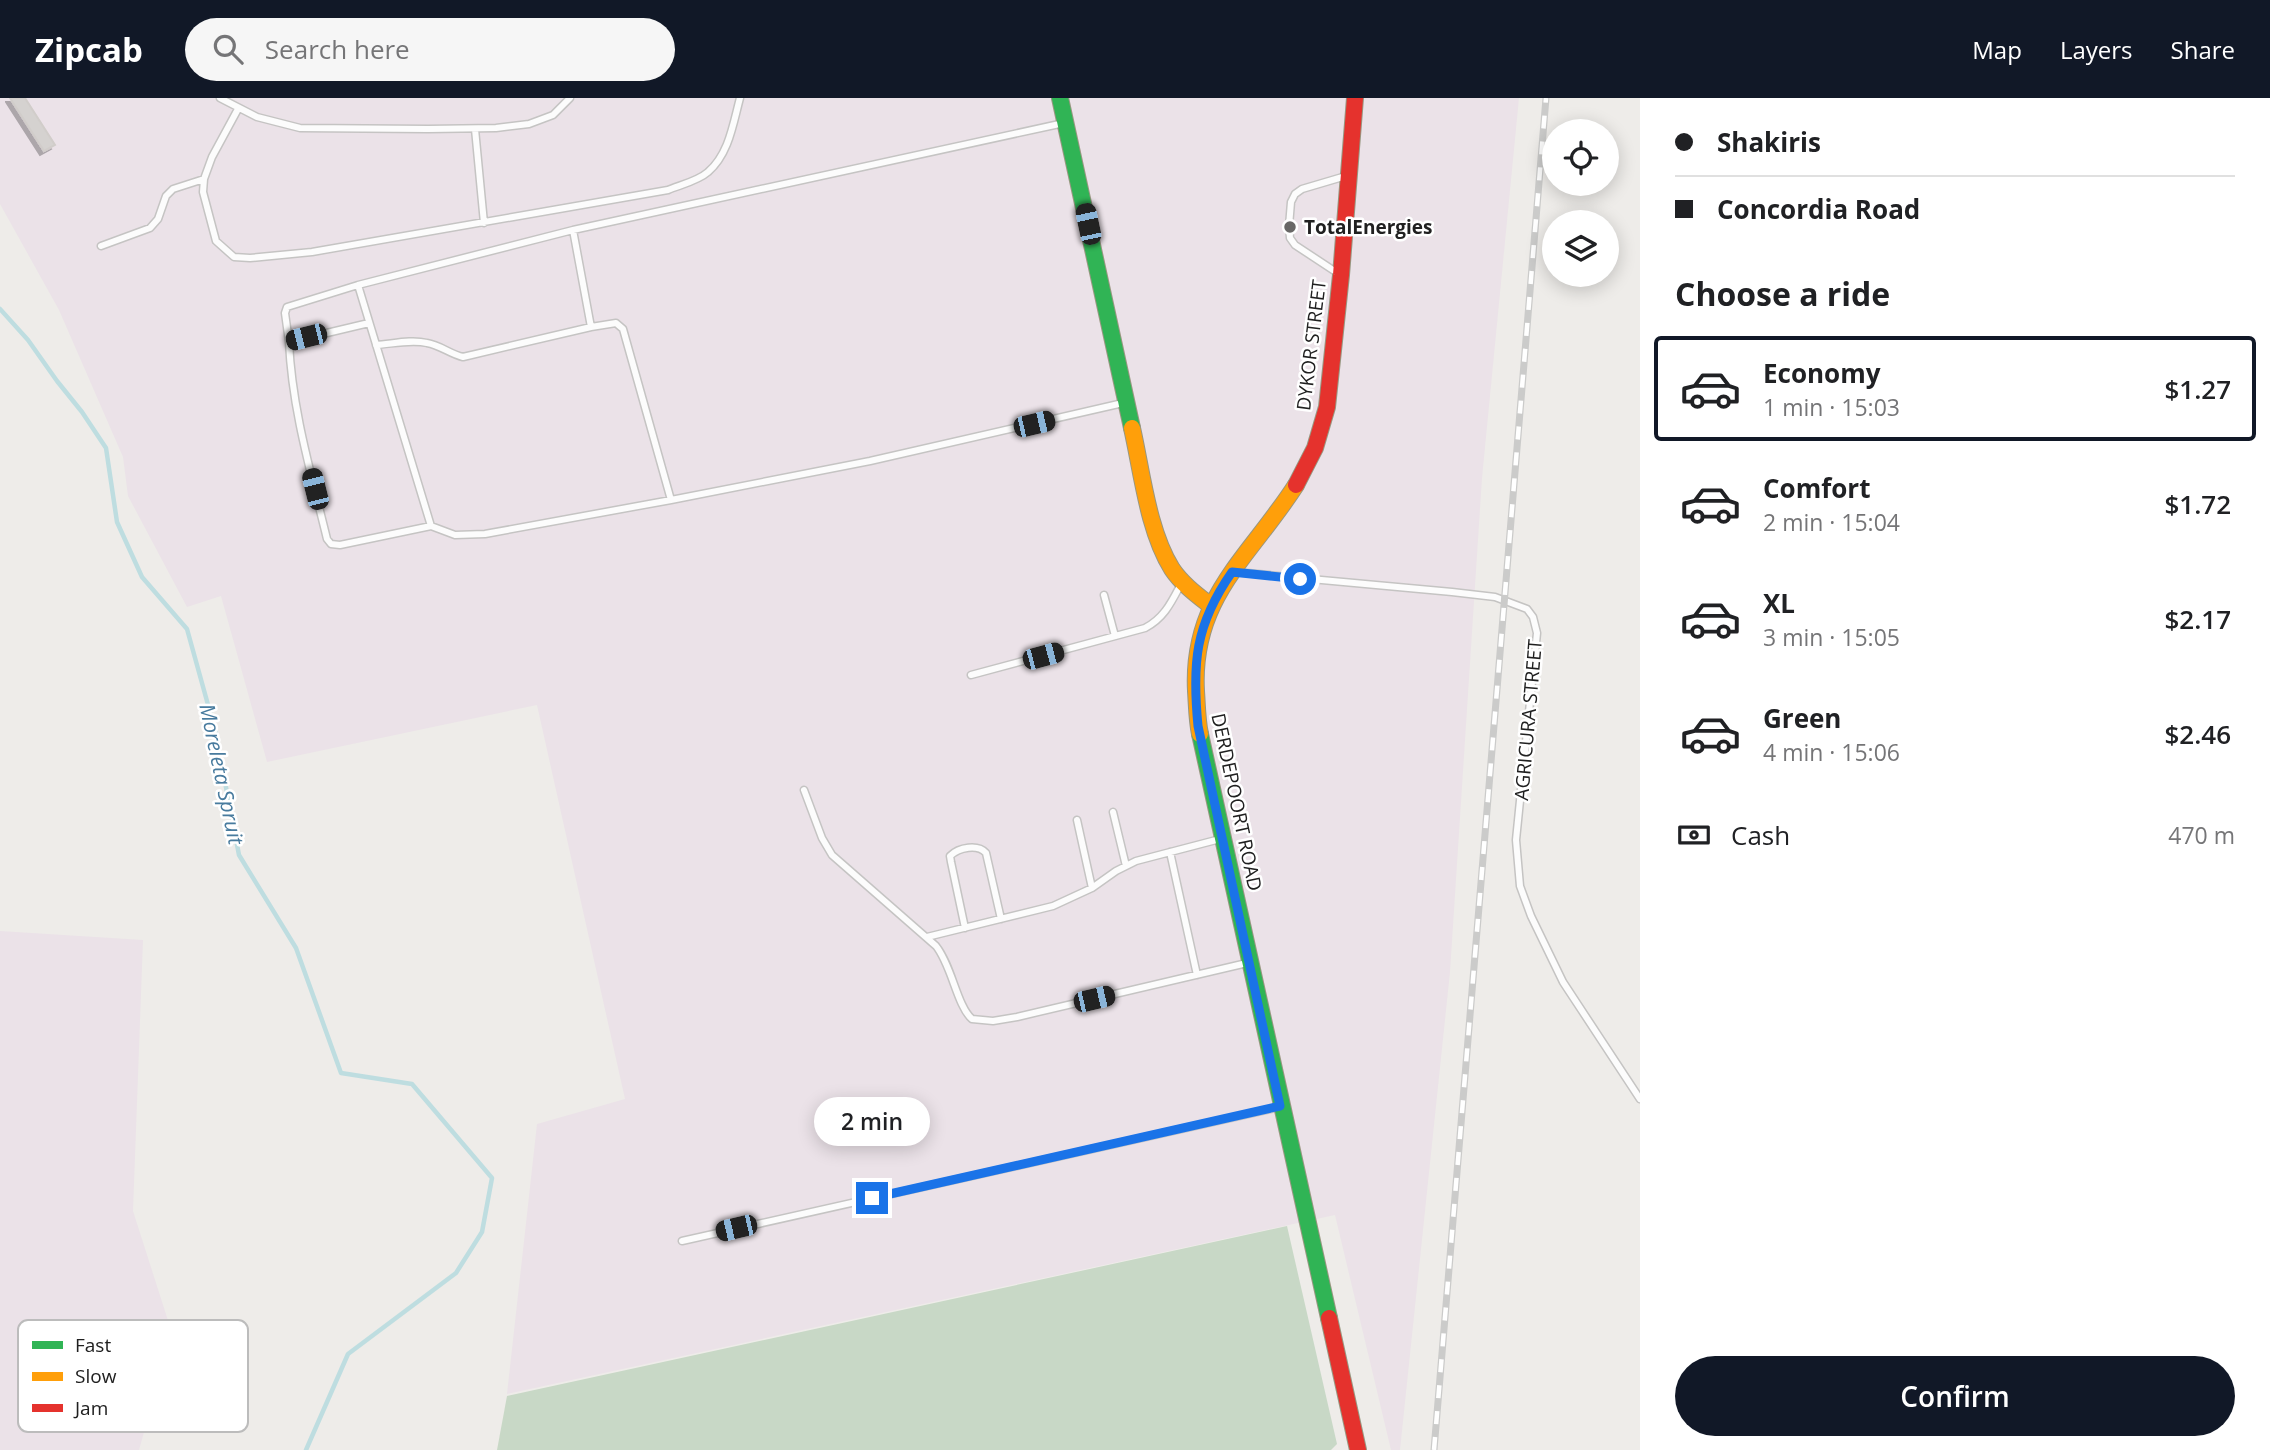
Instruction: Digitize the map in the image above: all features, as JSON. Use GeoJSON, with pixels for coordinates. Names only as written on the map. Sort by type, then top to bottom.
{"type":"FeatureCollection","features":[{"type":"Feature","properties":{"kind":"street"},"geometry":{"type":"LineString","coordinates":[[1060,98],[1153,523],[1174,573],[1211,606]]}},
{"type":"Feature","properties":{"kind":"street","name":"DYKOR STREET"},"geometry":{"type":"LineString","coordinates":[[1211,606],[1232,572],[1295,488],[1315,448],[1327,407],[1355,98]]}},
{"type":"Feature","properties":{"kind":"street","name":"DERDEPOORT ROAD"},"geometry":{"type":"LineString","coordinates":[[1211,606],[1200,637],[1195,667],[1198,726],[1358,1450]]}},
{"type":"Feature","properties":{"kind":"lane"},"geometry":{"type":"LineString","coordinates":[[220,98],[257,117],[300,128],[475,129],[529,124],[553,115],[570,98]]}},
{"type":"Feature","properties":{"kind":"lane"},"geometry":{"type":"LineString","coordinates":[[238,109],[212,157],[204,179],[203,192],[216,240],[233,257],[250,258],[312,252],[668,190],[706,174],[719,160],[729,139],[740,98]]}},
{"type":"Feature","properties":{"kind":"lane"},"geometry":{"type":"LineString","coordinates":[[1066,123],[573,230],[358,285],[287,307],[285,313],[291,380],[297,415],[327,539],[331,544],[340,545],[432,526],[466,536],[671,500],[870,461],[1126,402]]}},
{"type":"Feature","properties":{"kind":"lane"},"geometry":{"type":"LineString","coordinates":[[475,129],[484,223]]}},
{"type":"Feature","properties":{"kind":"lane"},"geometry":{"type":"LineString","coordinates":[[1341,275],[1295,245],[1290,237],[1289,226],[1291,202],[1295,194],[1302,189],[1349,175]]}},
{"type":"Feature","properties":{"kind":"lane"},"geometry":{"type":"LineString","coordinates":[[101,246],[150,229],[158,219],[166,196],[173,189],[204,179]]}},
{"type":"Feature","properties":{"kind":"lane"},"geometry":{"type":"LineString","coordinates":[[573,230],[591,327]]}},
{"type":"Feature","properties":{"kind":"lane"},"geometry":{"type":"LineString","coordinates":[[358,285],[432,526]]}},
{"type":"Feature","properties":{"kind":"lane"},"geometry":{"type":"LineString","coordinates":[[289,342],[369,323]]}},
{"type":"Feature","properties":{"kind":"lane"},"geometry":{"type":"LineString","coordinates":[[376,345],[428,343],[451,355],[463,357],[616,323],[623,329],[671,500]]}},
{"type":"Feature","properties":{"kind":"lane","name":"AGRICURA STREET"},"geometry":{"type":"LineString","coordinates":[[1232,572],[1485,596],[1527,609],[1531,613],[1536,633],[1516,840],[1520,886],[1531,916],[1563,982],[1640,1099]]}},
{"type":"Feature","properties":{"kind":"lane"},"geometry":{"type":"LineString","coordinates":[[971,675],[1144,628],[1157,622],[1166,612],[1182,582]]}},
{"type":"Feature","properties":{"kind":"lane"},"geometry":{"type":"LineString","coordinates":[[1104,595],[1115,636]]}},
{"type":"Feature","properties":{"kind":"lane"},"geometry":{"type":"LineString","coordinates":[[804,790],[822,838],[832,855],[927,937],[942,954],[968,1016],[980,1021],[1017,1017],[1249,963]]}},
{"type":"Feature","properties":{"kind":"lane"},"geometry":{"type":"LineString","coordinates":[[1113,812],[1126,866]]}},
{"type":"Feature","properties":{"kind":"lane"},"geometry":{"type":"LineString","coordinates":[[1077,820],[1092,888]]}},
{"type":"Feature","properties":{"kind":"lane"},"geometry":{"type":"LineString","coordinates":[[927,937],[1053,906],[1092,888],[1126,866],[1222,839]]}},
{"type":"Feature","properties":{"kind":"lane"},"geometry":{"type":"LineString","coordinates":[[965,928],[950,856],[955,851],[974,848],[982,849],[986,853],[1001,919]]}},
{"type":"Feature","properties":{"kind":"lane"},"geometry":{"type":"LineString","coordinates":[[1170,852],[1197,975]]}},
{"type":"Feature","properties":{"kind":"lane"},"geometry":{"type":"LineString","coordinates":[[682,1241],[1280,1106]]}},
{"type":"Feature","properties":{"kind":"shaded area"},"geometry":{"type":"Polygon","coordinates":[[[0,98],[1519,98],[1482,478],[1450,972],[1400,1450],[1391,1450],[1335,1215],[507,1394],[537,1124],[625,1099],[537,705],[267,762],[221,596],[187,607],[128,496],[123,457],[59,310],[0,204],[0,98]]]}},
{"type":"Feature","properties":{"kind":"shaded area"},"geometry":{"type":"Polygon","coordinates":[[[0,931],[143,940],[133,1211],[168,1320],[18,1320],[18,1432],[144,1432],[139,1450],[0,1450],[0,931]]]}},
{"type":"Feature","properties":{"kind":"green space"},"geometry":{"type":"Polygon","coordinates":[[[1287,1226],[1337,1444],[1331,1450],[497,1450],[507,1396],[1287,1226]]]}},
{"type":"Feature","properties":{"kind":"building"},"geometry":{"type":"Polygon","coordinates":[[[10,98],[25,98],[55,145],[44,151],[10,98]]]}},
{"type":"Feature","properties":{"kind":"waterway","name":"Moreleta Spruit"},"geometry":{"type":"LineString","coordinates":[[0,309],[28,340],[106,448],[117,522],[142,577],[187,629],[215,730],[239,855],[296,948],[341,1073],[412,1084],[492,1178],[482,1232],[456,1273],[348,1354],[306,1450]]}},
{"type":"Feature","properties":{"kind":"railway"},"geometry":{"type":"LineString","coordinates":[[1434,1450],[1546,98]]}},
{"type":"Feature","properties":{"kind":"traffic: fast"},"geometry":{"type":"LineString","coordinates":[[1060,98],[1132,428]]}},
{"type":"Feature","properties":{"kind":"traffic: fast"},"geometry":{"type":"LineString","coordinates":[[1200,734],[1329,1318]]}},
{"type":"Feature","properties":{"kind":"traffic: slow"},"geometry":{"type":"LineString","coordinates":[[1132,428],[1151,519],[1164,554],[1180,580],[1211,606]]}},
{"type":"Feature","properties":{"kind":"traffic: slow"},"geometry":{"type":"LineString","coordinates":[[1200,734],[1196,691],[1197,658],[1203,629],[1213,603],[1296,485]]}},
{"type":"Feature","properties":{"kind":"traffic: jam"},"geometry":{"type":"LineString","coordinates":[[1296,485],[1315,448],[1327,407],[1355,98]]}},
{"type":"Feature","properties":{"kind":"traffic: jam"},"geometry":{"type":"LineString","coordinates":[[1329,1318],[1358,1450]]}},
{"type":"Feature","properties":{"kind":"place","name":"TotalEnergies"},"geometry":{"type":"Point","coordinates":[1290,227]}},
{"type":"Feature","properties":{"kind":"route"},"geometry":{"type":"LineString","coordinates":[[872,1198],[1280,1106],[1198,726],[1195,667],[1207,614],[1232,572],[1300,579]]}}]}
